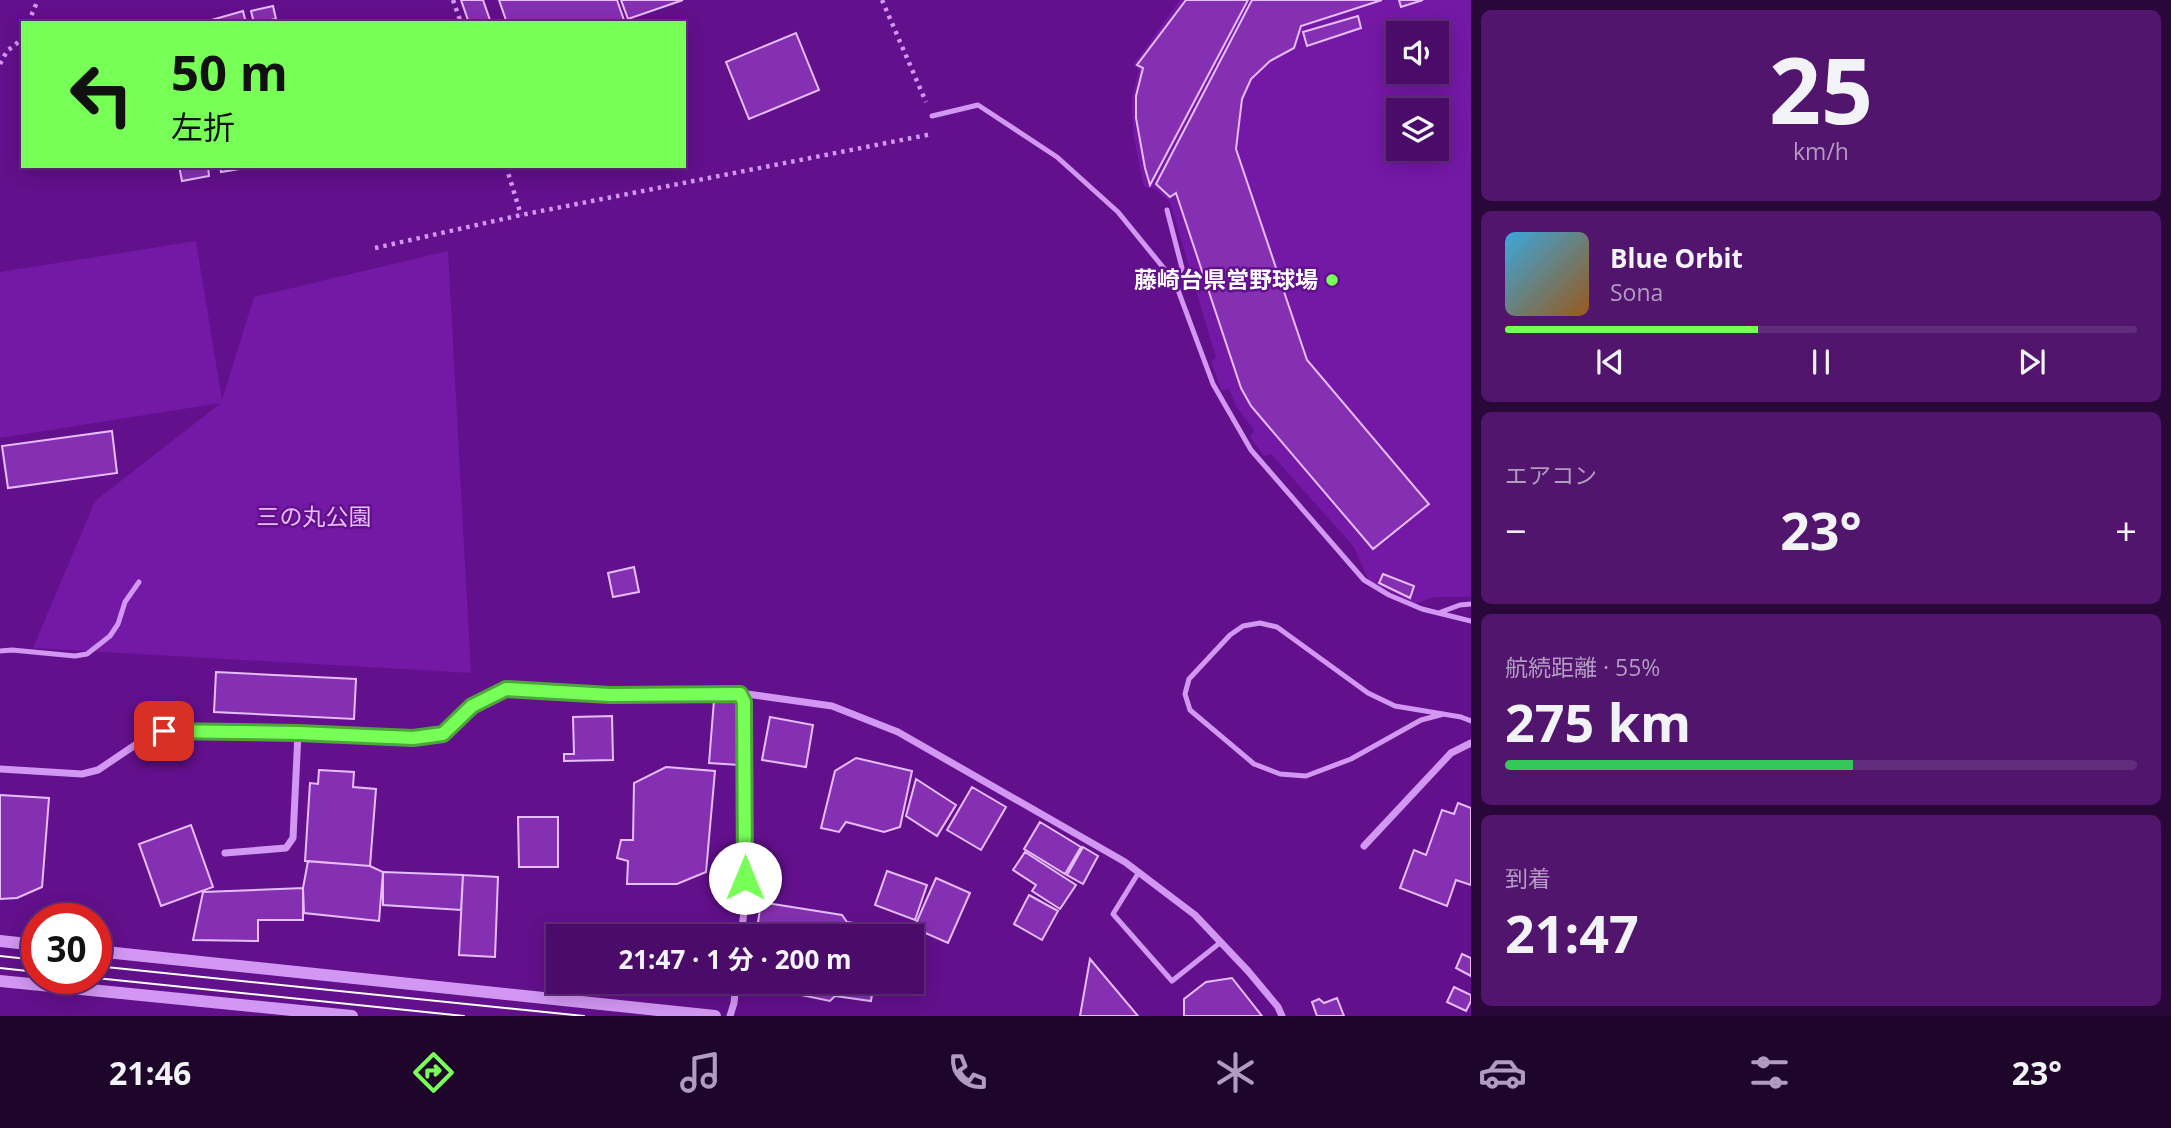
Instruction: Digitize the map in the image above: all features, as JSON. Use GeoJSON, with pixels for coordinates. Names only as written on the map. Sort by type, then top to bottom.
{"type":"FeatureCollection","features":[{"type":"Feature","properties":{"kind":"street"},"geometry":{"type":"LineString","coordinates":[[0,769],[82,774],[98,770],[144,739],[164,731],[413,738],[443,734],[472,706],[506,689],[610,695],[740,694],[832,706],[898,732],[1125,862],[1195,915],[1263,989],[1282,1016]]}},
{"type":"Feature","properties":{"kind":"street"},"geometry":{"type":"LineString","coordinates":[[740,694],[744,702],[745,903],[742,924]]}},
{"type":"Feature","properties":{"kind":"street"},"geometry":{"type":"LineString","coordinates":[[225,853],[286,848],[293,838],[298,733]]}},
{"type":"Feature","properties":{"kind":"street"},"geometry":{"type":"LineString","coordinates":[[1364,846],[1451,753],[1471,743]]}},
{"type":"Feature","properties":{"kind":"street"},"geometry":{"type":"LineString","coordinates":[[0,941],[21,943]]}},
{"type":"Feature","properties":{"kind":"street"},"geometry":{"type":"LineString","coordinates":[[112,953],[715,1016]]}},
{"type":"Feature","properties":{"kind":"street"},"geometry":{"type":"LineString","coordinates":[[0,981],[352,1016]]}},
{"type":"Feature","properties":{"kind":"street"},"geometry":{"type":"LineString","coordinates":[[730,1016],[735,994]]}},
{"type":"Feature","properties":{"kind":"lane"},"geometry":{"type":"LineString","coordinates":[[932,117],[978,105],[1058,157],[1118,212],[1175,282],[1213,384],[1251,450],[1364,580],[1389,595],[1422,609],[1471,621]]}},
{"type":"Feature","properties":{"kind":"lane"},"geometry":{"type":"LineString","coordinates":[[1167,210],[1182,268],[1175,282]]}},
{"type":"Feature","properties":{"kind":"lane"},"geometry":{"type":"LineString","coordinates":[[0,651],[75,656],[87,654],[110,636],[118,624],[125,601],[139,582]]}},
{"type":"Feature","properties":{"kind":"lane"},"geometry":{"type":"LineString","coordinates":[[1441,612],[1471,604]]}},
{"type":"Feature","properties":{"kind":"lane"},"geometry":{"type":"LineString","coordinates":[[1444,714],[1420,720],[1351,759],[1306,776],[1280,774],[1254,764],[1190,710],[1185,694],[1189,679],[1230,635],[1243,625],[1260,623],[1277,627],[1367,693],[1395,706],[1444,714],[1471,721]]}},
{"type":"Feature","properties":{"kind":"lane"},"geometry":{"type":"LineString","coordinates":[[1139,872],[1113,914],[1172,981],[1221,942]]}},
{"type":"Feature","properties":{"kind":"path"},"geometry":{"type":"LineString","coordinates":[[29,21],[38,0]]}},
{"type":"Feature","properties":{"kind":"path"},"geometry":{"type":"LineString","coordinates":[[453,0],[460,21]]}},
{"type":"Feature","properties":{"kind":"path"},"geometry":{"type":"LineString","coordinates":[[375,248],[522,215],[939,132],[882,0]]}},
{"type":"Feature","properties":{"kind":"path"},"geometry":{"type":"LineString","coordinates":[[0,64],[7,51],[21,40]]}},
{"type":"Feature","properties":{"kind":"path"},"geometry":{"type":"LineString","coordinates":[[507,168],[522,215]]}},
{"type":"Feature","properties":{"kind":"green space","name":"藤崎台県営野球場"},"geometry":{"type":"Polygon","coordinates":[[[1180,0],[1471,0],[1471,597],[1434,597],[1415,604],[1369,581],[1354,547],[1271,454],[1264,456],[1250,437],[1254,430],[1236,406],[1229,389],[1221,390],[1211,361],[1216,358],[1170,202],[1154,188],[1144,187],[1132,113],[1132,98],[1139,70],[1133,65],[1180,0]]]}},
{"type":"Feature","properties":{"kind":"green space","name":"三の丸公園"},"geometry":{"type":"Polygon","coordinates":[[[196,241],[222,400],[254,297],[448,251],[471,673],[33,648],[95,501],[221,403],[0,438],[0,272],[196,241]]]}},
{"type":"Feature","properties":{"kind":"building"},"geometry":{"type":"Polygon","coordinates":[[[461,0],[483,0],[490,21],[468,21],[461,0]]]}},
{"type":"Feature","properties":{"kind":"building"},"geometry":{"type":"Polygon","coordinates":[[[499,0],[617,0],[624,21],[506,21],[499,0]]]}},
{"type":"Feature","properties":{"kind":"building"},"geometry":{"type":"Polygon","coordinates":[[[621,0],[683,0],[628,19],[621,0]]]}},
{"type":"Feature","properties":{"kind":"building"},"geometry":{"type":"Polygon","coordinates":[[[1186,0],[1248,0],[1150,185],[1136,118],[1136,96],[1143,68],[1137,65],[1186,0]]]}},
{"type":"Feature","properties":{"kind":"building"},"geometry":{"type":"Polygon","coordinates":[[[1252,0],[1382,0],[1301,26],[1294,48],[1270,61],[1251,79],[1242,99],[1236,149],[1307,360],[1429,504],[1373,549],[1251,406],[1241,388],[1176,193],[1170,197],[1156,184],[1252,0]]]}},
{"type":"Feature","properties":{"kind":"building"},"geometry":{"type":"Polygon","coordinates":[[[1399,0],[1423,0],[1401,7],[1399,0]]]}},
{"type":"Feature","properties":{"kind":"building"},"geometry":{"type":"Polygon","coordinates":[[[273,6],[276,19],[254,21],[251,11],[273,6]]]}},
{"type":"Feature","properties":{"kind":"building"},"geometry":{"type":"Polygon","coordinates":[[[243,11],[246,21],[208,21],[243,11]]]}},
{"type":"Feature","properties":{"kind":"building"},"geometry":{"type":"Polygon","coordinates":[[[1358,16],[1361,28],[1307,46],[1303,32],[1358,16]]]}},
{"type":"Feature","properties":{"kind":"building"},"geometry":{"type":"Polygon","coordinates":[[[796,33],[819,90],[749,119],[726,62],[796,33]]]}},
{"type":"Feature","properties":{"kind":"building"},"geometry":{"type":"Polygon","coordinates":[[[179,168],[208,168],[209,176],[182,181],[179,168]]]}},
{"type":"Feature","properties":{"kind":"building"},"geometry":{"type":"Polygon","coordinates":[[[220,168],[246,168],[221,172],[220,168]]]}},
{"type":"Feature","properties":{"kind":"building"},"geometry":{"type":"Polygon","coordinates":[[[112,431],[117,473],[8,488],[2,446],[112,431]]]}},
{"type":"Feature","properties":{"kind":"building"},"geometry":{"type":"Polygon","coordinates":[[[634,567],[639,592],[613,597],[608,573],[634,567]]]}},
{"type":"Feature","properties":{"kind":"building"},"geometry":{"type":"Polygon","coordinates":[[[1383,574],[1414,586],[1410,598],[1379,583],[1383,574]]]}},
{"type":"Feature","properties":{"kind":"building"},"geometry":{"type":"Polygon","coordinates":[[[216,672],[356,679],[354,719],[214,712],[216,672]]]}},
{"type":"Feature","properties":{"kind":"building"},"geometry":{"type":"Polygon","coordinates":[[[714,700],[744,702],[739,765],[709,763],[714,700]]]}},
{"type":"Feature","properties":{"kind":"building"},"geometry":{"type":"Polygon","coordinates":[[[612,716],[613,760],[564,761],[564,754],[574,754],[573,717],[612,716]]]}},
{"type":"Feature","properties":{"kind":"building"},"geometry":{"type":"Polygon","coordinates":[[[770,717],[813,725],[806,767],[762,760],[770,717]]]}},
{"type":"Feature","properties":{"kind":"building"},"geometry":{"type":"Polygon","coordinates":[[[856,758],[912,771],[900,827],[884,832],[846,822],[839,832],[821,828],[835,771],[856,758]]]}},
{"type":"Feature","properties":{"kind":"building"},"geometry":{"type":"Polygon","coordinates":[[[666,767],[715,771],[706,872],[677,884],[627,884],[628,861],[617,858],[621,840],[633,840],[634,783],[666,767]]]}},
{"type":"Feature","properties":{"kind":"building"},"geometry":{"type":"Polygon","coordinates":[[[319,770],[354,772],[353,787],[376,789],[370,866],[305,861],[310,783],[318,784],[319,770]]]}},
{"type":"Feature","properties":{"kind":"building"},"geometry":{"type":"Polygon","coordinates":[[[916,779],[956,805],[937,836],[906,816],[916,779]]]}},
{"type":"Feature","properties":{"kind":"building"},"geometry":{"type":"Polygon","coordinates":[[[972,787],[1006,807],[981,850],[947,830],[972,787]]]}},
{"type":"Feature","properties":{"kind":"building"},"geometry":{"type":"Polygon","coordinates":[[[0,795],[49,798],[42,887],[17,898],[0,899],[0,795]]]}},
{"type":"Feature","properties":{"kind":"building"},"geometry":{"type":"Polygon","coordinates":[[[1458,803],[1471,808],[1471,885],[1456,880],[1447,906],[1400,888],[1414,850],[1426,855],[1442,810],[1454,814],[1458,803]]]}},
{"type":"Feature","properties":{"kind":"building"},"geometry":{"type":"Polygon","coordinates":[[[518,817],[558,817],[558,867],[519,867],[518,817]]]}},
{"type":"Feature","properties":{"kind":"building"},"geometry":{"type":"Polygon","coordinates":[[[1040,822],[1081,847],[1065,874],[1024,849],[1040,822]]]}},
{"type":"Feature","properties":{"kind":"building"},"geometry":{"type":"Polygon","coordinates":[[[191,825],[213,887],[161,906],[139,844],[191,825]]]}},
{"type":"Feature","properties":{"kind":"building"},"geometry":{"type":"Polygon","coordinates":[[[1083,847],[1098,856],[1083,884],[1067,875],[1083,847]]]}},
{"type":"Feature","properties":{"kind":"building"},"geometry":{"type":"Polygon","coordinates":[[[1025,852],[1076,885],[1060,909],[1032,891],[1036,885],[1013,870],[1025,852]]]}},
{"type":"Feature","properties":{"kind":"building"},"geometry":{"type":"Polygon","coordinates":[[[308,861],[370,866],[383,872],[379,921],[304,913],[303,888],[308,861]]]}},
{"type":"Feature","properties":{"kind":"building"},"geometry":{"type":"Polygon","coordinates":[[[887,871],[927,885],[915,920],[875,905],[887,871]]]}},
{"type":"Feature","properties":{"kind":"building"},"geometry":{"type":"Polygon","coordinates":[[[383,872],[463,875],[461,910],[383,905],[383,872]]]}},
{"type":"Feature","properties":{"kind":"building"},"geometry":{"type":"Polygon","coordinates":[[[463,875],[498,877],[495,957],[459,955],[463,875]]]}},
{"type":"Feature","properties":{"kind":"building"},"geometry":{"type":"Polygon","coordinates":[[[936,878],[970,893],[948,943],[924,932],[924,924],[916,924],[936,878]]]}},
{"type":"Feature","properties":{"kind":"building"},"geometry":{"type":"Polygon","coordinates":[[[303,888],[303,920],[258,920],[258,941],[193,940],[203,892],[303,888]]]}},
{"type":"Feature","properties":{"kind":"building"},"geometry":{"type":"Polygon","coordinates":[[[1029,895],[1058,911],[1042,940],[1014,924],[1029,895]]]}},
{"type":"Feature","properties":{"kind":"building"},"geometry":{"type":"Polygon","coordinates":[[[761,902],[842,915],[847,922],[861,924],[758,924],[761,902]]]}},
{"type":"Feature","properties":{"kind":"building"},"geometry":{"type":"Polygon","coordinates":[[[1462,954],[1471,958],[1471,976],[1456,968],[1462,954]]]}},
{"type":"Feature","properties":{"kind":"building"},"geometry":{"type":"Polygon","coordinates":[[[1090,959],[1138,1016],[1080,1016],[1090,959]]]}},
{"type":"Feature","properties":{"kind":"building"},"geometry":{"type":"Polygon","coordinates":[[[1232,978],[1262,1016],[1184,1016],[1184,999],[1206,982],[1232,978]]]}},
{"type":"Feature","properties":{"kind":"building"},"geometry":{"type":"Polygon","coordinates":[[[1454,987],[1471,995],[1466,1011],[1447,1002],[1454,987]]]}},
{"type":"Feature","properties":{"kind":"building"},"geometry":{"type":"Polygon","coordinates":[[[796,994],[872,994],[871,1001],[835,996],[830,1001],[796,994]]]}},
{"type":"Feature","properties":{"kind":"building"},"geometry":{"type":"Polygon","coordinates":[[[1337,998],[1344,1016],[1317,1016],[1312,1002],[1319,999],[1324,1003],[1337,998]]]}},
{"type":"Feature","properties":{"kind":"tram line"},"geometry":{"type":"LineString","coordinates":[[0,956],[21,958]]}},
{"type":"Feature","properties":{"kind":"tram line"},"geometry":{"type":"LineString","coordinates":[[0,968],[21,970]]}},
{"type":"Feature","properties":{"kind":"tram line"},"geometry":{"type":"LineString","coordinates":[[112,968],[584,1016]]}},
{"type":"Feature","properties":{"kind":"tram line"},"geometry":{"type":"LineString","coordinates":[[112,980],[464,1016]]}},
{"type":"Feature","properties":{"kind":"place","name":"藤崎台県営野球場"},"geometry":{"type":"Point","coordinates":[1332,280]}},
{"type":"Feature","properties":{"kind":"route"},"geometry":{"type":"LineString","coordinates":[[164,731],[413,738],[443,734],[472,706],[506,689],[610,695],[740,694],[744,702],[745,878]]}}]}
